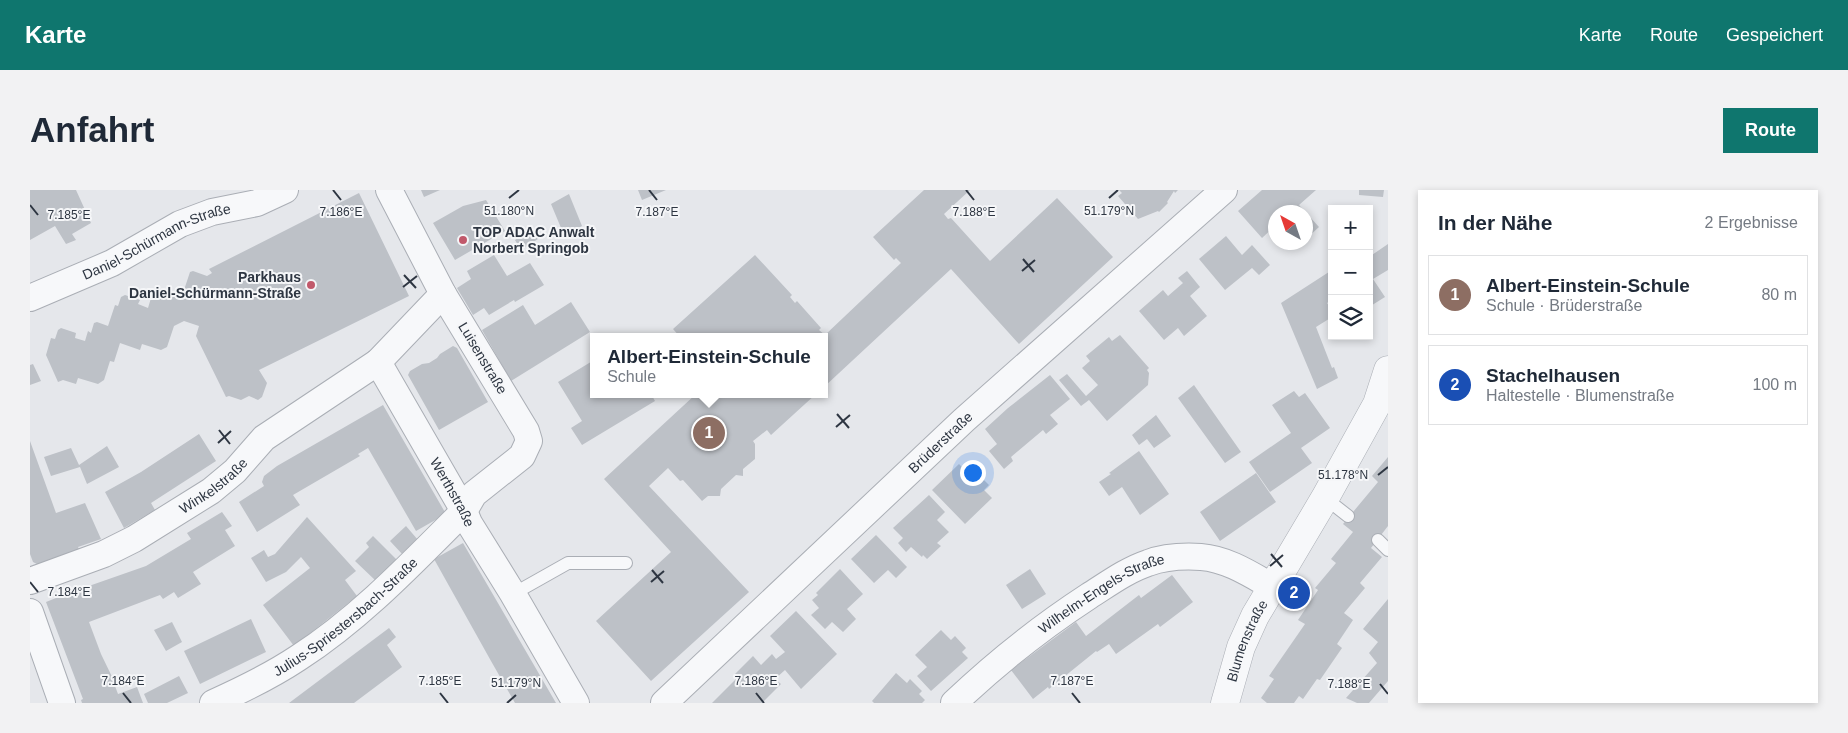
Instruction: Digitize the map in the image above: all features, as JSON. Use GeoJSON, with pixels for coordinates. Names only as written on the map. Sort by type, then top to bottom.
{"type":"FeatureCollection","features":[{"type":"Feature","properties":{"kind":"street","name":"Daniel-Schürmann-Straße"},"geometry":{"type":"LineString","coordinates":[[30,298],[112,263],[180,224],[212,212],[257,203],[285,190]]}},
{"type":"Feature","properties":{"kind":"street","name":"Luisenstraße"},"geometry":{"type":"LineString","coordinates":[[389,190],[444,294],[526,431],[529,442],[522,456],[474,494],[464,511]]}},
{"type":"Feature","properties":{"kind":"street","name":"Brüderstraße"},"geometry":{"type":"LineString","coordinates":[[664,703],[964,420],[1224,190]]}},
{"type":"Feature","properties":{"kind":"street"},"geometry":{"type":"LineString","coordinates":[[378,362],[444,294]]}},
{"type":"Feature","properties":{"kind":"street","name":"Werthstraße"},"geometry":{"type":"LineString","coordinates":[[378,362],[464,511],[469,523],[513,594],[576,703]]}},
{"type":"Feature","properties":{"kind":"street","name":"Winkelstraße"},"geometry":{"type":"LineString","coordinates":[[30,581],[104,554],[180,512],[211,491],[235,471],[264,438],[378,362]]}},
{"type":"Feature","properties":{"kind":"street","name":"Blumenstraße"},"geometry":{"type":"LineString","coordinates":[[1225,703],[1241,647],[1255,616],[1271,586],[1325,498],[1377,404],[1388,370]]}},
{"type":"Feature","properties":{"kind":"street","name":"Julius-Spriestersbach-Straße"},"geometry":{"type":"LineString","coordinates":[[213,703],[256,683],[299,658],[379,595],[464,511]]}},
{"type":"Feature","properties":{"kind":"street","name":"Wilhelm-Engels-Straße"},"geometry":{"type":"LineString","coordinates":[[954,703],[992,668],[1046,626],[1110,582],[1150,562],[1177,557],[1203,557],[1234,566],[1271,586]]}},
{"type":"Feature","properties":{"kind":"street"},"geometry":{"type":"LineString","coordinates":[[30,612],[62,703]]}},
{"type":"Feature","properties":{"kind":"lane"},"geometry":{"type":"LineString","coordinates":[[1325,498],[1348,516]]}},
{"type":"Feature","properties":{"kind":"lane"},"geometry":{"type":"LineString","coordinates":[[1378,540],[1388,550]]}},
{"type":"Feature","properties":{"kind":"lane"},"geometry":{"type":"LineString","coordinates":[[513,594],[568,563],[626,563]]}},
{"type":"Feature","properties":{"kind":"building"},"geometry":{"type":"Polygon","coordinates":[[[30,190],[76,190],[91,223],[72,234],[76,240],[66,244],[55,226],[30,240],[30,190]]]}},
{"type":"Feature","properties":{"kind":"building"},"geometry":{"type":"Polygon","coordinates":[[[421,190],[440,190],[424,197],[421,190]]]}},
{"type":"Feature","properties":{"kind":"building"},"geometry":{"type":"Polygon","coordinates":[[[638,190],[666,190],[642,200],[638,190]]]}},
{"type":"Feature","properties":{"kind":"building"},"geometry":{"type":"Polygon","coordinates":[[[924,190],[970,190],[944,214],[948,219],[951,218],[990,261],[1057,198],[1113,257],[1019,344],[951,269],[828,383],[827,333],[901,263],[896,258],[894,260],[873,237],[924,190]]]}},
{"type":"Feature","properties":{"kind":"building"},"geometry":{"type":"Polygon","coordinates":[[[1119,190],[1178,190],[1175,193],[1174,191],[1168,203],[1159,212],[1138,219],[1118,196],[1122,193],[1119,190]]]}},
{"type":"Feature","properties":{"kind":"building"},"geometry":{"type":"Polygon","coordinates":[[[1262,190],[1316,190],[1299,205],[1268,205],[1268,232],[1262,238],[1238,211],[1262,190]]]}},
{"type":"Feature","properties":{"kind":"building"},"geometry":{"type":"Polygon","coordinates":[[[1359,190],[1384,190],[1383,197],[1359,195],[1359,190]]]}},
{"type":"Feature","properties":{"kind":"building","name":"Parkhaus Daniel-Schürmann-Straße"},"geometry":{"type":"Polygon","coordinates":[[[359,193],[409,296],[259,370],[267,383],[262,397],[258,400],[249,396],[241,400],[229,396],[226,397],[196,336],[199,326],[184,321],[174,326],[167,347],[161,350],[142,344],[140,350],[120,343],[114,362],[110,361],[104,380],[98,384],[78,378],[76,384],[63,380],[58,382],[46,355],[51,338],[55,339],[58,330],[61,328],[76,333],[75,338],[85,341],[88,331],[91,333],[94,323],[97,322],[108,326],[115,305],[118,306],[121,297],[125,295],[140,300],[138,304],[148,308],[151,298],[155,300],[158,290],[161,289],[182,296],[190,272],[193,271],[207,276],[212,273],[209,269],[359,193]]]}},
{"type":"Feature","properties":{"kind":"building"},"geometry":{"type":"Polygon","coordinates":[[[569,194],[582,226],[564,235],[551,204],[569,194]]]}},
{"type":"Feature","properties":{"kind":"building"},"geometry":{"type":"Polygon","coordinates":[[[486,200],[505,231],[455,260],[433,223],[463,206],[486,200]]]}},
{"type":"Feature","properties":{"kind":"building"},"geometry":{"type":"Polygon","coordinates":[[[1313,221],[1319,227],[1313,233],[1313,221]]]}},
{"type":"Feature","properties":{"kind":"building"},"geometry":{"type":"Polygon","coordinates":[[[532,229],[538,239],[521,250],[515,240],[532,229]]]}},
{"type":"Feature","properties":{"kind":"building"},"geometry":{"type":"Polygon","coordinates":[[[1226,236],[1242,255],[1252,245],[1270,265],[1259,275],[1252,268],[1225,290],[1199,259],[1226,236]]]}},
{"type":"Feature","properties":{"kind":"building"},"geometry":{"type":"Polygon","coordinates":[[[1388,244],[1388,270],[1373,279],[1373,254],[1388,244]]]}},
{"type":"Feature","properties":{"kind":"building"},"geometry":{"type":"Polygon","coordinates":[[[494,255],[507,276],[530,263],[544,285],[489,315],[484,308],[473,315],[457,288],[471,279],[467,271],[494,255]]]}},
{"type":"Feature","properties":{"kind":"building"},"geometry":{"type":"Polygon","coordinates":[[[755,255],[792,295],[790,297],[795,303],[797,301],[821,328],[819,330],[823,333],[676,333],[673,329],[755,255]]]}},
{"type":"Feature","properties":{"kind":"building"},"geometry":{"type":"Polygon","coordinates":[[[1187,271],[1200,287],[1190,296],[1207,316],[1184,336],[1178,328],[1164,340],[1139,311],[1163,290],[1168,296],[1183,283],[1178,278],[1187,271]]]}},
{"type":"Feature","properties":{"kind":"building"},"geometry":{"type":"Polygon","coordinates":[[[1328,273],[1328,320],[1316,327],[1332,368],[1334,367],[1338,378],[1317,389],[1281,303],[1328,273]]]}},
{"type":"Feature","properties":{"kind":"building"},"geometry":{"type":"Polygon","coordinates":[[[1373,279],[1385,297],[1373,304],[1373,279]]]}},
{"type":"Feature","properties":{"kind":"building"},"geometry":{"type":"Polygon","coordinates":[[[571,302],[590,332],[511,381],[482,330],[523,305],[535,325],[571,302]]]}},
{"type":"Feature","properties":{"kind":"building"},"geometry":{"type":"Polygon","coordinates":[[[1120,335],[1149,368],[1147,370],[1149,373],[1148,385],[1107,421],[1089,400],[1081,406],[1059,380],[1067,374],[1086,396],[1098,385],[1082,368],[1090,361],[1086,356],[1109,337],[1112,341],[1120,335]]]}},
{"type":"Feature","properties":{"kind":"building"},"geometry":{"type":"Polygon","coordinates":[[[453,346],[457,348],[488,402],[439,430],[408,375],[410,371],[422,364],[429,363],[453,346]]]}},
{"type":"Feature","properties":{"kind":"building"},"geometry":{"type":"Polygon","coordinates":[[[590,362],[590,398],[653,398],[655,401],[582,445],[571,428],[582,421],[558,382],[590,362]]]}},
{"type":"Feature","properties":{"kind":"building"},"geometry":{"type":"Polygon","coordinates":[[[33,364],[41,381],[30,385],[30,365],[33,364]]]}},
{"type":"Feature","properties":{"kind":"building"},"geometry":{"type":"Polygon","coordinates":[[[1050,375],[1070,399],[1050,415],[1058,424],[1046,434],[1043,430],[1011,457],[1013,461],[1004,469],[989,451],[997,444],[985,429],[1050,375]]]}},
{"type":"Feature","properties":{"kind":"building"},"geometry":{"type":"Polygon","coordinates":[[[1194,385],[1241,452],[1225,463],[1178,398],[1194,385]]]}},
{"type":"Feature","properties":{"kind":"building"},"geometry":{"type":"Polygon","coordinates":[[[1294,391],[1299,397],[1305,393],[1330,428],[1301,448],[1312,463],[1270,492],[1249,462],[1291,433],[1272,405],[1294,391]]]}},
{"type":"Feature","properties":{"kind":"building"},"geometry":{"type":"Polygon","coordinates":[[[692,398],[812,398],[771,435],[767,430],[753,441],[755,444],[755,459],[743,469],[743,476],[736,475],[721,489],[720,496],[708,496],[702,501],[683,480],[680,481],[668,468],[649,486],[749,592],[651,681],[596,621],[671,552],[604,479],[692,398]]]}},
{"type":"Feature","properties":{"kind":"building"},"geometry":{"type":"Polygon","coordinates":[[[383,405],[446,514],[416,531],[368,448],[358,454],[360,456],[293,495],[300,505],[257,532],[239,502],[264,486],[262,482],[264,476],[277,466],[383,405]]]}},
{"type":"Feature","properties":{"kind":"building"},"geometry":{"type":"Polygon","coordinates":[[[1156,415],[1171,436],[1154,448],[1147,439],[1139,445],[1132,435],[1156,415]]]}},
{"type":"Feature","properties":{"kind":"building"},"geometry":{"type":"Polygon","coordinates":[[[199,434],[216,461],[151,503],[155,510],[124,528],[105,492],[141,472],[199,434]]]}},
{"type":"Feature","properties":{"kind":"building"},"geometry":{"type":"Polygon","coordinates":[[[30,441],[56,513],[85,503],[101,539],[78,547],[80,551],[39,565],[33,562],[30,554],[30,441]]]}},
{"type":"Feature","properties":{"kind":"building"},"geometry":{"type":"Polygon","coordinates":[[[107,446],[119,467],[87,484],[80,467],[51,476],[44,457],[71,448],[79,465],[107,446]]]}},
{"type":"Feature","properties":{"kind":"building"},"geometry":{"type":"Polygon","coordinates":[[[1139,451],[1169,494],[1140,515],[1122,487],[1109,496],[1099,482],[1139,451]]]}},
{"type":"Feature","properties":{"kind":"building"},"geometry":{"type":"Polygon","coordinates":[[[1388,457],[1388,526],[1371,548],[1382,557],[1360,583],[1365,588],[1344,613],[1353,620],[1337,644],[1342,648],[1320,680],[1317,679],[1303,699],[1299,696],[1294,703],[1267,703],[1261,698],[1274,679],[1269,676],[1305,624],[1298,620],[1318,590],[1315,588],[1336,563],[1331,559],[1353,532],[1343,524],[1378,482],[1372,476],[1388,457]]]}},
{"type":"Feature","properties":{"kind":"building"},"geometry":{"type":"Polygon","coordinates":[[[959,464],[970,475],[974,470],[989,485],[984,490],[992,498],[965,524],[932,490],[959,464]]]}},
{"type":"Feature","properties":{"kind":"building"},"geometry":{"type":"Polygon","coordinates":[[[1256,473],[1276,502],[1220,541],[1200,512],[1256,473]]]}},
{"type":"Feature","properties":{"kind":"building"},"geometry":{"type":"Polygon","coordinates":[[[929,495],[945,512],[937,520],[949,532],[937,543],[941,546],[927,559],[911,547],[906,552],[898,543],[903,538],[893,528],[929,495]]]}},
{"type":"Feature","properties":{"kind":"building"},"geometry":{"type":"Polygon","coordinates":[[[222,512],[232,526],[225,530],[235,546],[193,572],[201,584],[178,598],[174,592],[163,599],[160,595],[89,622],[101,654],[116,685],[118,694],[137,687],[143,703],[82,703],[81,700],[83,699],[46,602],[146,566],[191,539],[187,533],[222,512]]]}},
{"type":"Feature","properties":{"kind":"building"},"geometry":{"type":"Polygon","coordinates":[[[307,517],[356,571],[345,580],[357,596],[294,646],[263,605],[310,568],[301,557],[286,572],[266,582],[251,558],[264,550],[268,557],[275,554],[307,517]]]}},
{"type":"Feature","properties":{"kind":"building"},"geometry":{"type":"Polygon","coordinates":[[[406,526],[418,540],[403,555],[390,541],[406,526]]]}},
{"type":"Feature","properties":{"kind":"building"},"geometry":{"type":"Polygon","coordinates":[[[876,535],[907,567],[896,578],[888,570],[874,583],[851,559],[876,535]]]}},
{"type":"Feature","properties":{"kind":"building"},"geometry":{"type":"Polygon","coordinates":[[[373,536],[397,560],[376,581],[355,561],[369,547],[366,543],[373,536]]]}},
{"type":"Feature","properties":{"kind":"building"},"geometry":{"type":"Polygon","coordinates":[[[463,543],[556,703],[515,703],[434,559],[463,543]]]}},
{"type":"Feature","properties":{"kind":"building"},"geometry":{"type":"Polygon","coordinates":[[[840,569],[863,594],[847,609],[856,619],[843,632],[832,622],[825,629],[811,615],[819,608],[812,600],[818,595],[816,593],[840,569]]]}},
{"type":"Feature","properties":{"kind":"building"},"geometry":{"type":"Polygon","coordinates":[[[1030,569],[1046,594],[1022,609],[1006,585],[1030,569]]]}},
{"type":"Feature","properties":{"kind":"building"},"geometry":{"type":"Polygon","coordinates":[[[1172,575],[1193,602],[1160,627],[1158,624],[1116,654],[1109,644],[1096,651],[1049,689],[1048,687],[1033,699],[1011,670],[1076,622],[1086,636],[1139,595],[1141,598],[1172,575]]]}},
{"type":"Feature","properties":{"kind":"building"},"geometry":{"type":"Polygon","coordinates":[[[1388,599],[1388,681],[1369,703],[1357,703],[1346,698],[1377,663],[1369,653],[1378,642],[1363,629],[1388,599]]]}},
{"type":"Feature","properties":{"kind":"building"},"geometry":{"type":"Polygon","coordinates":[[[796,611],[837,654],[801,689],[785,670],[775,679],[781,684],[762,703],[712,703],[738,677],[735,674],[753,656],[761,665],[772,654],[776,659],[785,652],[770,636],[796,611]]]}},
{"type":"Feature","properties":{"kind":"building"},"geometry":{"type":"Polygon","coordinates":[[[251,619],[266,652],[200,684],[184,651],[251,619]]]}},
{"type":"Feature","properties":{"kind":"building"},"geometry":{"type":"Polygon","coordinates":[[[172,622],[182,642],[166,651],[154,630],[172,622]]]}},
{"type":"Feature","properties":{"kind":"building"},"geometry":{"type":"Polygon","coordinates":[[[389,628],[396,637],[387,645],[402,667],[354,703],[289,703],[389,628]]]}},
{"type":"Feature","properties":{"kind":"building"},"geometry":{"type":"Polygon","coordinates":[[[941,630],[951,640],[955,636],[966,648],[962,652],[968,658],[931,691],[917,676],[927,667],[915,655],[941,630]]]}},
{"type":"Feature","properties":{"kind":"building"},"geometry":{"type":"Polygon","coordinates":[[[896,673],[907,683],[910,679],[922,691],[919,694],[925,700],[922,703],[874,703],[872,701],[896,673]]]}},
{"type":"Feature","properties":{"kind":"building"},"geometry":{"type":"Polygon","coordinates":[[[179,676],[188,693],[167,703],[148,703],[144,694],[179,676]]]}},
{"type":"Feature","properties":{"kind":"place","name":"TOP ADAC Anwalt Norbert Springob"},"geometry":{"type":"Point","coordinates":[463,240]}},
{"type":"Feature","properties":{"kind":"place","name":"Parkhaus Daniel-Schürmann-Straße"},"geometry":{"type":"Point","coordinates":[311,285]}},
{"type":"Feature","properties":{"kind":"place","name":"Albert-Einstein-Schule"},"geometry":{"type":"Point","coordinates":[709,433]}},
{"type":"Feature","properties":{"kind":"place","name":"Stachelhausen"},"geometry":{"type":"Point","coordinates":[1294,593]}}]}
